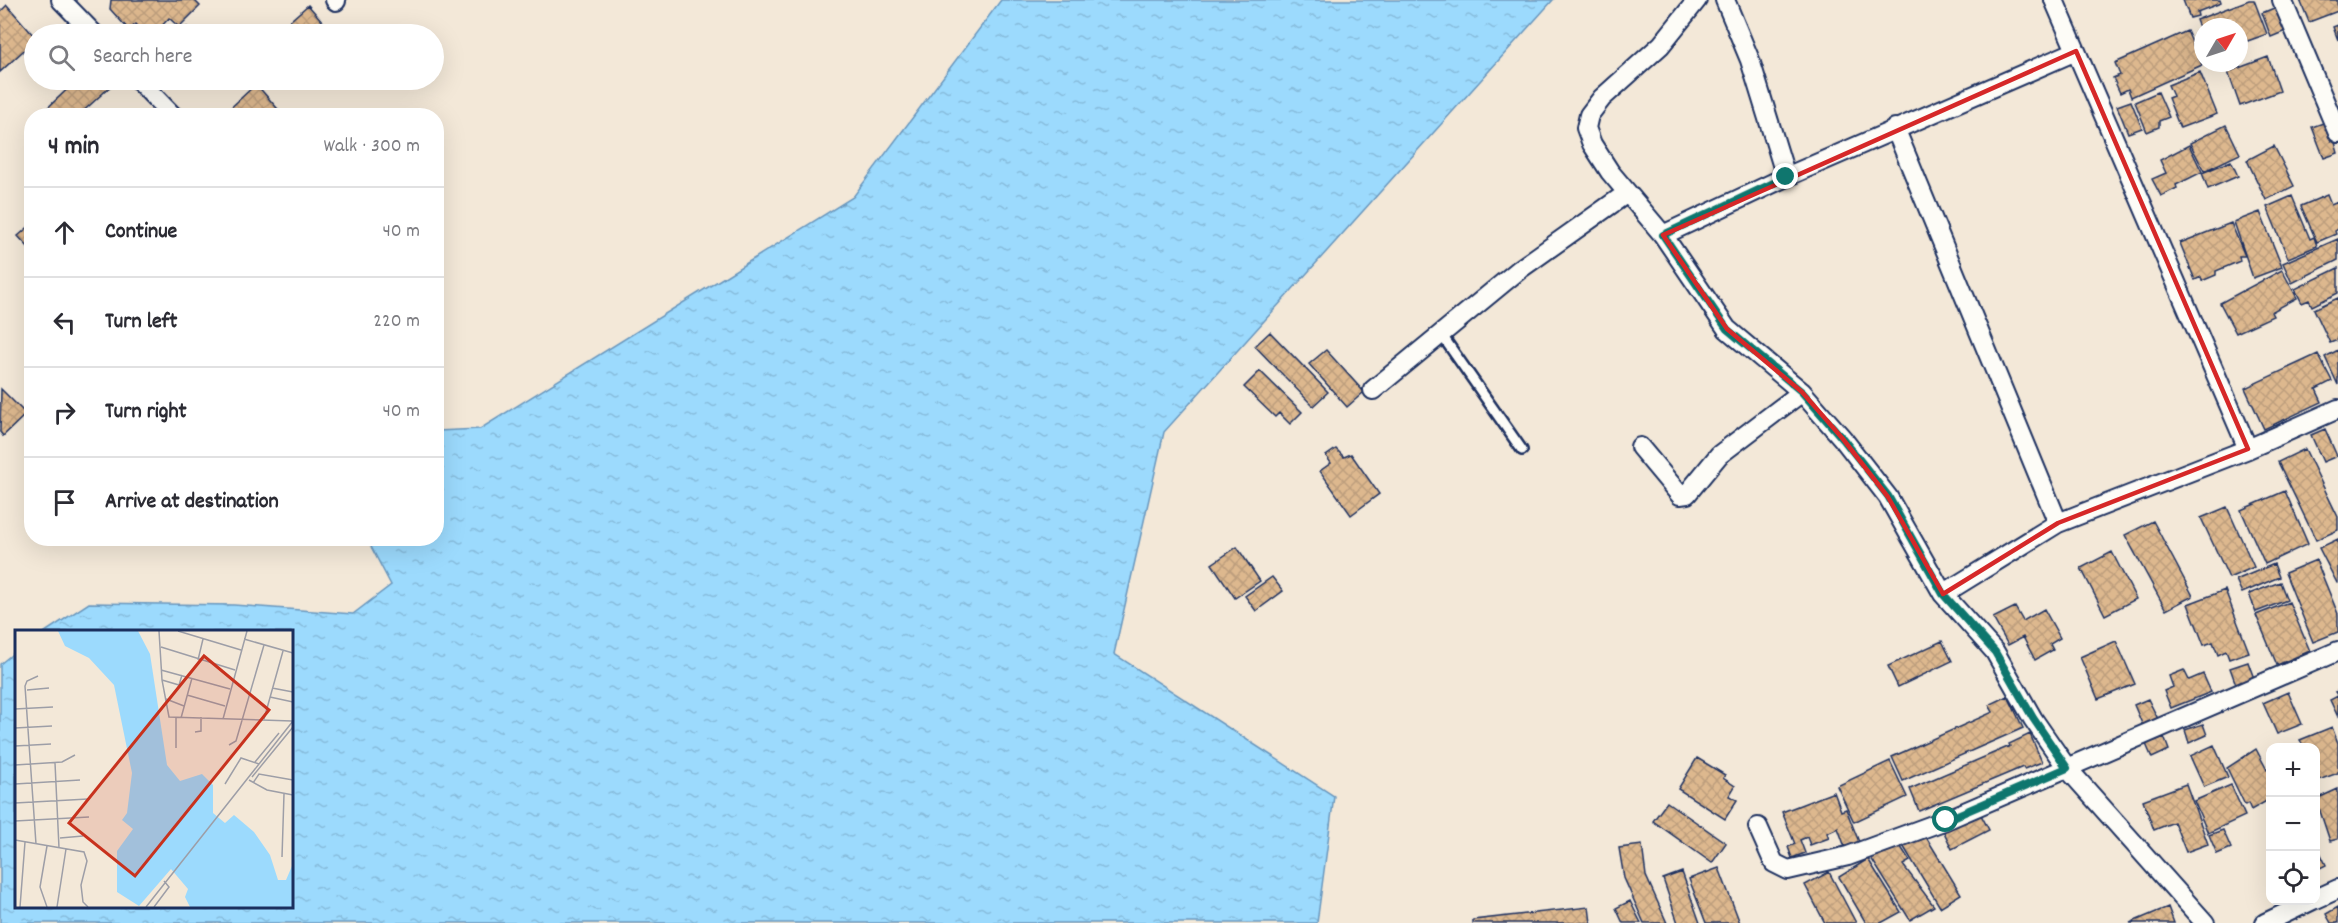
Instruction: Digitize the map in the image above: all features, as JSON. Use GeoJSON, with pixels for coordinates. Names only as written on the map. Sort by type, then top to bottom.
{"type":"FeatureCollection","features":[{"type":"Feature","properties":{"kind":"street"},"geometry":{"type":"LineString","coordinates":[[61,0],[84,24]]}},
{"type":"Feature","properties":{"kind":"street"},"geometry":{"type":"LineString","coordinates":[[1697,0],[1661,45],[1602,98],[1589,115],[1586,128],[1592,144],[1627,193],[1663,235],[1727,329],[1802,392],[1888,496],[1943,594],[1995,652],[2033,718],[2067,768],[2205,923]]}},
{"type":"Feature","properties":{"kind":"street"},"geometry":{"type":"LineString","coordinates":[[1725,0],[1750,60],[1786,177]]}},
{"type":"Feature","properties":{"kind":"street"},"geometry":{"type":"LineString","coordinates":[[2054,0],[2248,449]]}},
{"type":"Feature","properties":{"kind":"street"},"geometry":{"type":"LineString","coordinates":[[2282,0],[2338,133]]}},
{"type":"Feature","properties":{"kind":"street"},"geometry":{"type":"LineString","coordinates":[[1663,235],[1895,128],[2076,51]]}},
{"type":"Feature","properties":{"kind":"street"},"geometry":{"type":"LineString","coordinates":[[147,90],[164,108]]}},
{"type":"Feature","properties":{"kind":"street"},"geometry":{"type":"LineString","coordinates":[[1895,128],[2058,523]]}},
{"type":"Feature","properties":{"kind":"street"},"geometry":{"type":"LineString","coordinates":[[1373,390],[1520,269],[1627,193]]}},
{"type":"Feature","properties":{"kind":"street"},"geometry":{"type":"LineString","coordinates":[[1640,447],[1680,495],[1687,494],[1719,455],[1802,392]]}},
{"type":"Feature","properties":{"kind":"street"},"geometry":{"type":"LineString","coordinates":[[1943,594],[2058,523],[2248,449],[2338,409]]}},
{"type":"Feature","properties":{"kind":"street"},"geometry":{"type":"LineString","coordinates":[[1758,827],[1774,863],[1788,870],[1848,856],[1921,827],[1946,820],[2338,651]]}},
{"type":"Feature","properties":{"kind":"street"},"geometry":{"type":"LineString","coordinates":[[2320,897],[2338,889]]}},
{"type":"Feature","properties":{"kind":"street"},"geometry":{"type":"LineString","coordinates":[[2265,923],[2303,905]]}},
{"type":"Feature","properties":{"kind":"lane"},"geometry":{"type":"LineString","coordinates":[[1441,334],[1522,450]]}},
{"type":"Feature","properties":{"kind":"highlighted area"},"geometry":{"type":"Polygon","coordinates":[[[2076,51],[2248,449],[2058,523],[1943,594],[1888,497],[1843,439],[1802,392],[1727,329],[1663,235],[2076,51]]]}},
{"type":"Feature","properties":{"kind":"water"},"geometry":{"type":"Polygon","coordinates":[[[1001,0],[1553,0],[1164,432],[1114,654],[1334,796],[1317,923],[0,923],[0,664],[15,652],[15,908],[292,908],[292,630],[48,630],[89,603],[234,605],[353,614],[391,585],[371,546],[444,546],[444,431],[480,429],[853,197],[1001,0]]]}},
{"type":"Feature","properties":{"kind":"building"},"geometry":{"type":"Polygon","coordinates":[[[111,0],[194,0],[200,6],[182,24],[176,24],[169,18],[164,24],[124,24],[110,9],[111,0]]]}},
{"type":"Feature","properties":{"kind":"building"},"geometry":{"type":"Polygon","coordinates":[[[2183,0],[2220,0],[2221,3],[2197,12],[2198,16],[2190,18],[2183,0]]]}},
{"type":"Feature","properties":{"kind":"building"},"geometry":{"type":"Polygon","coordinates":[[[2254,0],[2267,34],[2248,41],[2248,18],[2201,18],[2254,0]]]}},
{"type":"Feature","properties":{"kind":"building"},"geometry":{"type":"Polygon","coordinates":[[[2300,0],[2337,0],[2338,11],[2309,22],[2300,0]]]}},
{"type":"Feature","properties":{"kind":"building"},"geometry":{"type":"Polygon","coordinates":[[[7,5],[24,25],[24,50],[0,72],[0,12],[7,5]]]}},
{"type":"Feature","properties":{"kind":"building"},"geometry":{"type":"Polygon","coordinates":[[[308,5],[325,24],[286,24],[308,5]]]}},
{"type":"Feature","properties":{"kind":"building"},"geometry":{"type":"Polygon","coordinates":[[[2279,6],[2288,30],[2271,37],[2262,13],[2279,6]]]}},
{"type":"Feature","properties":{"kind":"building"},"geometry":{"type":"Polygon","coordinates":[[[2338,25],[2338,40],[2333,27],[2338,25]]]}},
{"type":"Feature","properties":{"kind":"building"},"geometry":{"type":"Polygon","coordinates":[[[2187,31],[2194,47],[2194,69],[2131,97],[2128,89],[2120,93],[2113,78],[2120,75],[2115,63],[2187,31]]]}},
{"type":"Feature","properties":{"kind":"building"},"geometry":{"type":"Polygon","coordinates":[[[2268,57],[2280,91],[2240,106],[2228,72],[2248,72],[2248,64],[2268,57]]]}},
{"type":"Feature","properties":{"kind":"building"},"geometry":{"type":"Polygon","coordinates":[[[2200,72],[2217,114],[2180,128],[2168,98],[2173,96],[2168,85],[2200,72]]]}},
{"type":"Feature","properties":{"kind":"building"},"geometry":{"type":"Polygon","coordinates":[[[66,90],[106,90],[87,108],[47,108],[66,90]]]}},
{"type":"Feature","properties":{"kind":"building"},"geometry":{"type":"Polygon","coordinates":[[[250,90],[261,90],[277,108],[230,108],[250,90]]]}},
{"type":"Feature","properties":{"kind":"building"},"geometry":{"type":"Polygon","coordinates":[[[2158,92],[2169,117],[2159,121],[2159,127],[2147,132],[2135,102],[2158,92]]]}},
{"type":"Feature","properties":{"kind":"building"},"geometry":{"type":"Polygon","coordinates":[[[2131,101],[2142,128],[2128,133],[2117,106],[2131,101]]]}},
{"type":"Feature","properties":{"kind":"building"},"geometry":{"type":"Polygon","coordinates":[[[2329,121],[2338,153],[2324,158],[2312,127],[2329,121]]]}},
{"type":"Feature","properties":{"kind":"building"},"geometry":{"type":"Polygon","coordinates":[[[2226,125],[2240,154],[2204,171],[2190,143],[2226,125]]]}},
{"type":"Feature","properties":{"kind":"building"},"geometry":{"type":"Polygon","coordinates":[[[2189,145],[2202,172],[2176,185],[2177,188],[2161,196],[2152,179],[2166,173],[2160,160],[2189,145]]]}},
{"type":"Feature","properties":{"kind":"building"},"geometry":{"type":"Polygon","coordinates":[[[2274,146],[2294,186],[2266,200],[2247,160],[2274,146]]]}},
{"type":"Feature","properties":{"kind":"building"},"geometry":{"type":"Polygon","coordinates":[[[2231,161],[2238,176],[2208,189],[2202,173],[2231,161]]]}},
{"type":"Feature","properties":{"kind":"building"},"geometry":{"type":"Polygon","coordinates":[[[2327,195],[2331,205],[2338,202],[2338,229],[2335,231],[2336,234],[2317,242],[2301,206],[2327,195]]]}},
{"type":"Feature","properties":{"kind":"building"},"geometry":{"type":"Polygon","coordinates":[[[2292,196],[2310,239],[2314,237],[2317,246],[2288,258],[2267,207],[2292,196]]]}},
{"type":"Feature","properties":{"kind":"building"},"geometry":{"type":"Polygon","coordinates":[[[2260,212],[2282,267],[2253,278],[2234,222],[2260,212]]]}},
{"type":"Feature","properties":{"kind":"building"},"geometry":{"type":"Polygon","coordinates":[[[2231,223],[2245,256],[2239,256],[2240,261],[2216,271],[2216,275],[2202,281],[2201,277],[2195,280],[2180,243],[2231,223]]]}},
{"type":"Feature","properties":{"kind":"building"},"geometry":{"type":"Polygon","coordinates":[[[24,231],[24,243],[18,236],[24,231]]]}},
{"type":"Feature","properties":{"kind":"building"},"geometry":{"type":"Polygon","coordinates":[[[2338,239],[2338,260],[2292,283],[2283,263],[2338,239]]]}},
{"type":"Feature","properties":{"kind":"building"},"geometry":{"type":"Polygon","coordinates":[[[2338,268],[2338,293],[2312,306],[2309,300],[2302,303],[2295,289],[2338,268]]]}},
{"type":"Feature","properties":{"kind":"building"},"geometry":{"type":"Polygon","coordinates":[[[2282,270],[2297,298],[2271,312],[2273,316],[2236,333],[2220,303],[2282,270]]]}},
{"type":"Feature","properties":{"kind":"building"},"geometry":{"type":"Polygon","coordinates":[[[2338,298],[2338,340],[2330,343],[2314,309],[2338,298]]]}},
{"type":"Feature","properties":{"kind":"building"},"geometry":{"type":"Polygon","coordinates":[[[1270,332],[1328,392],[1313,406],[1255,346],[1270,332]]]}},
{"type":"Feature","properties":{"kind":"building"},"geometry":{"type":"Polygon","coordinates":[[[1326,350],[1364,392],[1347,407],[1309,364],[1326,350]]]}},
{"type":"Feature","properties":{"kind":"building"},"geometry":{"type":"Polygon","coordinates":[[[2338,350],[2338,385],[2325,357],[2338,350]]]}},
{"type":"Feature","properties":{"kind":"building"},"geometry":{"type":"Polygon","coordinates":[[[2318,354],[2332,381],[2316,389],[2322,402],[2264,429],[2245,388],[2318,354]]]}},
{"type":"Feature","properties":{"kind":"building"},"geometry":{"type":"Polygon","coordinates":[[[1260,371],[1302,412],[1290,424],[1279,413],[1275,417],[1244,387],[1260,371]]]}},
{"type":"Feature","properties":{"kind":"building"},"geometry":{"type":"Polygon","coordinates":[[[1,389],[24,412],[24,416],[3,436],[0,432],[1,389]]]}},
{"type":"Feature","properties":{"kind":"building"},"geometry":{"type":"Polygon","coordinates":[[[2325,429],[2337,456],[2323,462],[2311,435],[2325,429]]]}},
{"type":"Feature","properties":{"kind":"building"},"geometry":{"type":"Polygon","coordinates":[[[1336,449],[1344,457],[1351,454],[1379,494],[1351,515],[1320,471],[1331,463],[1326,456],[1336,449]]]}},
{"type":"Feature","properties":{"kind":"building"},"geometry":{"type":"Polygon","coordinates":[[[2305,449],[2338,517],[2338,530],[2316,540],[2278,462],[2305,449]]]}},
{"type":"Feature","properties":{"kind":"building"},"geometry":{"type":"Polygon","coordinates":[[[2285,491],[2308,544],[2265,564],[2241,510],[2285,491]]]}},
{"type":"Feature","properties":{"kind":"building"},"geometry":{"type":"Polygon","coordinates":[[[2227,507],[2254,567],[2229,578],[2201,518],[2227,507]]]}},
{"type":"Feature","properties":{"kind":"building"},"geometry":{"type":"Polygon","coordinates":[[[2153,521],[2193,596],[2166,610],[2125,535],[2153,521]]]}},
{"type":"Feature","properties":{"kind":"building"},"geometry":{"type":"Polygon","coordinates":[[[2338,539],[2338,583],[2337,583],[2319,548],[2338,539]]]}},
{"type":"Feature","properties":{"kind":"building"},"geometry":{"type":"Polygon","coordinates":[[[1237,547],[1260,581],[1235,598],[1212,564],[1237,547]]]}},
{"type":"Feature","properties":{"kind":"building"},"geometry":{"type":"Polygon","coordinates":[[[2112,552],[2136,599],[2105,615],[2081,568],[2112,552]]]}},
{"type":"Feature","properties":{"kind":"building"},"geometry":{"type":"Polygon","coordinates":[[[2316,560],[2338,614],[2338,632],[2313,642],[2285,573],[2316,560]]]}},
{"type":"Feature","properties":{"kind":"building"},"geometry":{"type":"Polygon","coordinates":[[[2274,564],[2279,577],[2242,593],[2236,580],[2274,564]]]}},
{"type":"Feature","properties":{"kind":"building"},"geometry":{"type":"Polygon","coordinates":[[[1272,577],[1283,591],[1256,611],[1245,596],[1272,577]]]}},
{"type":"Feature","properties":{"kind":"building"},"geometry":{"type":"Polygon","coordinates":[[[2280,582],[2287,600],[2256,612],[2249,594],[2280,582]]]}},
{"type":"Feature","properties":{"kind":"building"},"geometry":{"type":"Polygon","coordinates":[[[2225,590],[2249,652],[2229,659],[2226,651],[2218,655],[2213,642],[2204,645],[2188,604],[2225,590]]]}},
{"type":"Feature","properties":{"kind":"building"},"geometry":{"type":"Polygon","coordinates":[[[2289,602],[2310,651],[2277,665],[2256,615],[2289,602]]]}},
{"type":"Feature","properties":{"kind":"building"},"geometry":{"type":"Polygon","coordinates":[[[2015,607],[2023,621],[2044,609],[2060,638],[2050,644],[2053,650],[2035,660],[2023,637],[2008,645],[1993,618],[2015,607]]]}},
{"type":"Feature","properties":{"kind":"building"},"geometry":{"type":"Polygon","coordinates":[[[1942,641],[1952,661],[1898,687],[1888,666],[1942,641]]]}},
{"type":"Feature","properties":{"kind":"building"},"geometry":{"type":"Polygon","coordinates":[[[2116,641],[2135,684],[2098,699],[2080,657],[2116,641]]]}},
{"type":"Feature","properties":{"kind":"building"},"geometry":{"type":"Polygon","coordinates":[[[2248,662],[2256,684],[2238,690],[2230,668],[2248,662]]]}},
{"type":"Feature","properties":{"kind":"building"},"geometry":{"type":"Polygon","coordinates":[[[2184,670],[2189,680],[2203,674],[2211,692],[2171,708],[2164,691],[2173,687],[2169,676],[2184,670]]]}},
{"type":"Feature","properties":{"kind":"building"},"geometry":{"type":"Polygon","coordinates":[[[2288,692],[2302,724],[2277,734],[2263,703],[2288,692]]]}},
{"type":"Feature","properties":{"kind":"building"},"geometry":{"type":"Polygon","coordinates":[[[2008,696],[2023,728],[1903,781],[1892,757],[1993,712],[1989,705],[2008,696]]]}},
{"type":"Feature","properties":{"kind":"building"},"geometry":{"type":"Polygon","coordinates":[[[2338,696],[2338,717],[2330,700],[2338,696]]]}},
{"type":"Feature","properties":{"kind":"building"},"geometry":{"type":"Polygon","coordinates":[[[2148,699],[2158,719],[2143,726],[2134,705],[2148,699]]]}},
{"type":"Feature","properties":{"kind":"building"},"geometry":{"type":"Polygon","coordinates":[[[2203,724],[2207,735],[2189,743],[2185,730],[2203,724]]]}},
{"type":"Feature","properties":{"kind":"building"},"geometry":{"type":"Polygon","coordinates":[[[2332,727],[2338,743],[2338,773],[2320,780],[2320,743],[2302,743],[2300,740],[2332,727]]]}},
{"type":"Feature","properties":{"kind":"building"},"geometry":{"type":"Polygon","coordinates":[[[2030,734],[2042,762],[2024,769],[2023,767],[1919,811],[1910,789],[2010,746],[2009,744],[2030,734]]]}},
{"type":"Feature","properties":{"kind":"building"},"geometry":{"type":"Polygon","coordinates":[[[2164,737],[2169,750],[2152,758],[2146,744],[2164,737]]]}},
{"type":"Feature","properties":{"kind":"building"},"geometry":{"type":"Polygon","coordinates":[[[2214,745],[2228,777],[2204,787],[2190,756],[2214,745]]]}},
{"type":"Feature","properties":{"kind":"building"},"geometry":{"type":"Polygon","coordinates":[[[2256,749],[2266,768],[2266,801],[2251,810],[2248,803],[2245,805],[2227,768],[2256,749]]]}},
{"type":"Feature","properties":{"kind":"building"},"geometry":{"type":"Polygon","coordinates":[[[1697,758],[1725,775],[1723,778],[1735,786],[1729,796],[1737,800],[1725,819],[1678,789],[1697,758]]]}},
{"type":"Feature","properties":{"kind":"building"},"geometry":{"type":"Polygon","coordinates":[[[1890,761],[1907,797],[1854,822],[1837,786],[1890,761]]]}},
{"type":"Feature","properties":{"kind":"building"},"geometry":{"type":"Polygon","coordinates":[[[2186,784],[2208,844],[2186,852],[2174,822],[2154,830],[2143,800],[2186,784]]]}},
{"type":"Feature","properties":{"kind":"building"},"geometry":{"type":"Polygon","coordinates":[[[2231,785],[2245,816],[2208,833],[2194,801],[2231,785]]]}},
{"type":"Feature","properties":{"kind":"building"},"geometry":{"type":"Polygon","coordinates":[[[2338,789],[2338,839],[2330,841],[2320,811],[2320,797],[2338,789]]]}},
{"type":"Feature","properties":{"kind":"building"},"geometry":{"type":"Polygon","coordinates":[[[1834,792],[1841,811],[1846,809],[1859,842],[1845,847],[1838,828],[1827,833],[1829,838],[1810,845],[1807,837],[1800,840],[1805,853],[1792,858],[1788,847],[1795,844],[1782,812],[1834,792]]]}},
{"type":"Feature","properties":{"kind":"building"},"geometry":{"type":"Polygon","coordinates":[[[1667,802],[1726,843],[1712,863],[1653,821],[1667,802]]]}},
{"type":"Feature","properties":{"kind":"building"},"geometry":{"type":"Polygon","coordinates":[[[1979,811],[1989,830],[1952,849],[1943,830],[1979,811]]]}},
{"type":"Feature","properties":{"kind":"building"},"geometry":{"type":"Polygon","coordinates":[[[2223,830],[2231,848],[2217,854],[2209,835],[2223,830]]]}},
{"type":"Feature","properties":{"kind":"building"},"geometry":{"type":"Polygon","coordinates":[[[1923,832],[1961,894],[1940,907],[1902,844],[1923,832]]]}},
{"type":"Feature","properties":{"kind":"building"},"geometry":{"type":"Polygon","coordinates":[[[1897,841],[1910,861],[1903,865],[1934,906],[1910,920],[1871,858],[1897,841]]]}},
{"type":"Feature","properties":{"kind":"building"},"geometry":{"type":"Polygon","coordinates":[[[1642,845],[1646,876],[1667,923],[1644,923],[1624,878],[1619,848],[1642,845]]]}},
{"type":"Feature","properties":{"kind":"building"},"geometry":{"type":"Polygon","coordinates":[[[2320,852],[2326,865],[2320,868],[2320,852]]]}},
{"type":"Feature","properties":{"kind":"building"},"geometry":{"type":"Polygon","coordinates":[[[1868,859],[1901,912],[1881,923],[1866,923],[1839,877],[1868,859]]]}},
{"type":"Feature","properties":{"kind":"building"},"geometry":{"type":"Polygon","coordinates":[[[1719,868],[1740,923],[1706,923],[1689,879],[1719,868]]]}},
{"type":"Feature","properties":{"kind":"building"},"geometry":{"type":"Polygon","coordinates":[[[1682,872],[1700,923],[1678,923],[1663,879],[1682,872]]]}},
{"type":"Feature","properties":{"kind":"building"},"geometry":{"type":"Polygon","coordinates":[[[1829,872],[1856,923],[1825,923],[1805,885],[1829,872]]]}},
{"type":"Feature","properties":{"kind":"building"},"geometry":{"type":"Polygon","coordinates":[[[1630,901],[1641,923],[1623,923],[1616,908],[1630,901]]]}},
{"type":"Feature","properties":{"kind":"building"},"geometry":{"type":"Polygon","coordinates":[[[1589,907],[1591,923],[1473,923],[1473,920],[1589,907]]]}},
{"type":"Feature","properties":{"kind":"building"},"geometry":{"type":"Polygon","coordinates":[[[2168,907],[2174,923],[2130,923],[2168,907]]]}},
{"type":"Feature","properties":{"kind":"building"},"geometry":{"type":"Polygon","coordinates":[[[2338,907],[2338,923],[2331,923],[2326,914],[2338,907]]]}},
{"type":"Feature","properties":{"kind":"route"},"geometry":{"type":"LineString","coordinates":[[1786,177],[1663,235],[1727,329],[1802,392],[1888,496],[1907,534],[1943,594],[1995,652],[2033,718],[2067,768],[1946,820]]}}]}
